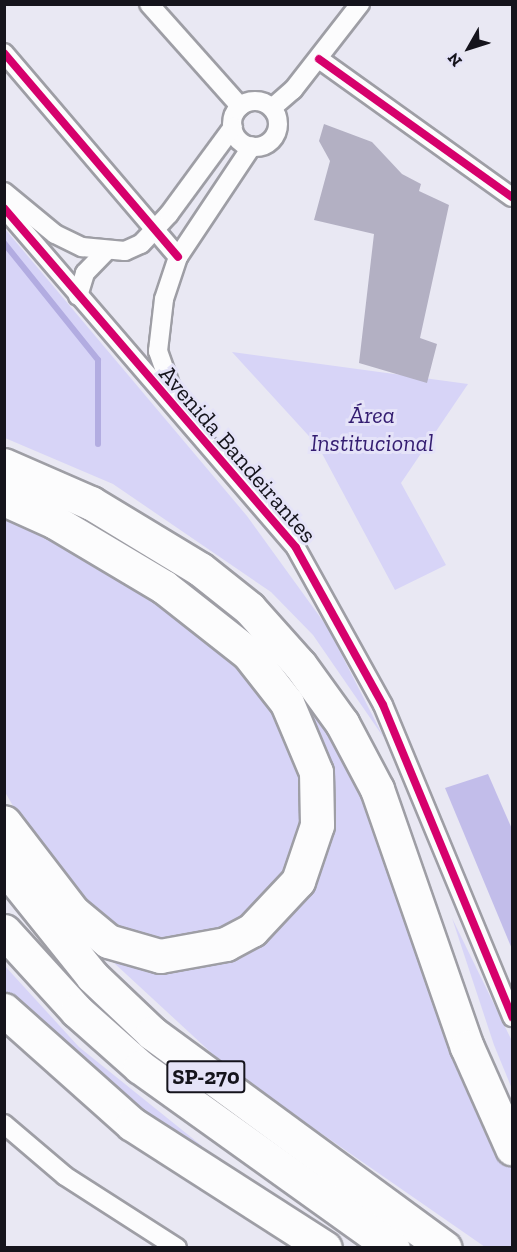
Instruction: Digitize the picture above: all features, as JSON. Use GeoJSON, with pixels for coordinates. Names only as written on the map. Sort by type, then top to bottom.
{"type":"FeatureCollection","features":[{"type":"Feature","properties":{"kind":"highway"},"geometry":{"type":"LineString","coordinates":[[4,465],[91,503],[200,569],[249,608],[300,665],[342,723],[377,789],[467,1047],[513,1148]]}},
{"type":"Feature","properties":{"kind":"highway"},"geometry":{"type":"LineString","coordinates":[[4,499],[55,522],[164,587],[248,653],[287,703],[316,772],[317,825],[298,881],[252,930],[226,944],[160,956],[108,941],[73,912],[4,822]]}},
{"type":"Feature","properties":{"kind":"highway","name":"SP-270"},"geometry":{"type":"LineString","coordinates":[[4,866],[85,968],[152,1033],[445,1248]]}},
{"type":"Feature","properties":{"kind":"highway","name":"SP-270"},"geometry":{"type":"LineString","coordinates":[[4,930],[77,1011],[140,1068],[393,1248]]}},
{"type":"Feature","properties":{"kind":"highway"},"geometry":{"type":"LineString","coordinates":[[4,1010],[132,1124],[325,1248]]}},
{"type":"Feature","properties":{"kind":"street"},"geometry":{"type":"LineString","coordinates":[[149,4],[240,106]]}},
{"type":"Feature","properties":{"kind":"street"},"geometry":{"type":"LineString","coordinates":[[272,108],[319,59],[360,4]]}},
{"type":"Feature","properties":{"kind":"street"},"geometry":{"type":"LineString","coordinates":[[4,53],[178,257]]}},
{"type":"Feature","properties":{"kind":"street"},"geometry":{"type":"LineString","coordinates":[[319,59],[513,197]]}},
{"type":"Feature","properties":{"kind":"street"},"geometry":{"type":"LineString","coordinates":[[233,127],[239,140],[252,146],[266,144],[275,134],[278,120],[272,108],[253,101],[240,106]]}},
{"type":"Feature","properties":{"kind":"street"},"geometry":{"type":"LineString","coordinates":[[4,192],[55,234],[82,247],[125,251],[141,244],[156,229],[233,127],[240,106]]}},
{"type":"Feature","properties":{"kind":"street"},"geometry":{"type":"LineString","coordinates":[[186,419],[165,382],[158,351],[164,299],[178,257],[252,146]]}},
{"type":"Feature","properties":{"kind":"street","name":"Avenida Bandeirantes"},"geometry":{"type":"LineString","coordinates":[[4,208],[296,548],[343,626],[383,705],[513,1017]]}},
{"type":"Feature","properties":{"kind":"street"},"geometry":{"type":"LineString","coordinates":[[78,296],[85,273],[106,251]]}},
{"type":"Feature","properties":{"kind":"street"},"geometry":{"type":"LineString","coordinates":[[4,1124],[65,1176],[177,1248]]}},
{"type":"Feature","properties":{"kind":"green space"},"geometry":{"type":"Polygon","coordinates":[[[5,229],[247,516],[328,628],[384,738],[313,635],[271,592],[113,484],[5,438],[5,229]]]}},
{"type":"Feature","properties":{"kind":"green space","name":"Área Institucional"},"geometry":{"type":"Polygon","coordinates":[[[232,352],[468,384],[401,483],[446,565],[395,590],[318,446],[232,352]]]}},
{"type":"Feature","properties":{"kind":"green space"},"geometry":{"type":"Polygon","coordinates":[[[44,490],[185,570],[277,650],[350,758],[473,1086],[512,1165],[512,1247],[485,1247],[299,1118],[218,1059],[100,950],[279,924],[308,894],[325,860],[336,822],[335,783],[304,710],[59,515],[44,490]]]}},
{"type":"Feature","properties":{"kind":"green space"},"geometry":{"type":"Polygon","coordinates":[[[4,510],[63,537],[221,647],[269,701],[300,760],[307,823],[288,879],[235,927],[163,943],[131,935],[96,915],[28,832],[5,792],[4,510]]]}},
{"type":"Feature","properties":{"kind":"green space"},"geometry":{"type":"Polygon","coordinates":[[[452,918],[512,1041],[512,1089],[494,1045],[452,918]]]}},
{"type":"Feature","properties":{"kind":"green space"},"geometry":{"type":"Polygon","coordinates":[[[4,965],[79,1047],[202,1146],[198,1151],[151,1121],[5,996],[4,965]]]}},
{"type":"Feature","properties":{"kind":"shaded area"},"geometry":{"type":"Polygon","coordinates":[[[488,774],[512,829],[512,949],[445,788],[488,774]]]}},
{"type":"Feature","properties":{"kind":"building"},"geometry":{"type":"Polygon","coordinates":[[[324,124],[372,142],[402,174],[421,184],[419,191],[449,205],[420,338],[437,344],[427,383],[359,363],[374,234],[314,220],[330,161],[319,141],[324,124]]]}},
{"type":"Feature","properties":{"kind":"waterway"},"geometry":{"type":"LineString","coordinates":[[4,243],[98,360],[98,444]]}},
{"type":"Feature","properties":{"kind":"cycle path"},"geometry":{"type":"LineString","coordinates":[[4,53],[178,257]]}},
{"type":"Feature","properties":{"kind":"cycle path"},"geometry":{"type":"LineString","coordinates":[[319,59],[512,197]]}},
{"type":"Feature","properties":{"kind":"cycle path"},"geometry":{"type":"LineString","coordinates":[[4,208],[296,548],[383,705],[512,1017]]}}]}
